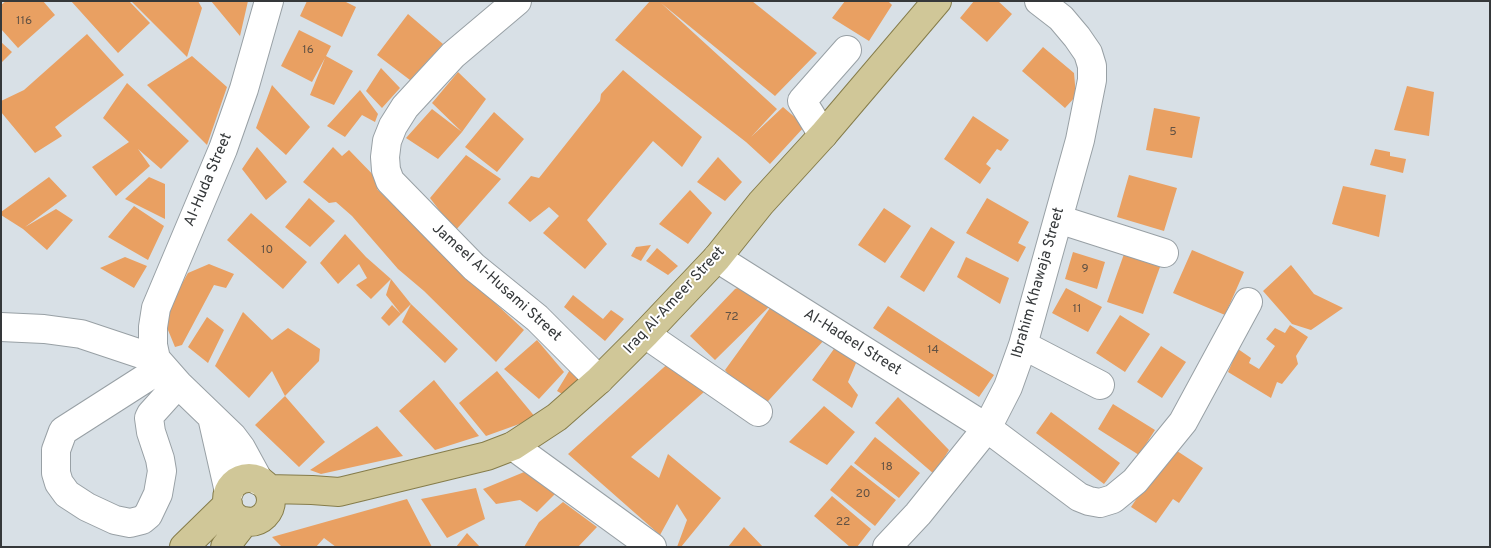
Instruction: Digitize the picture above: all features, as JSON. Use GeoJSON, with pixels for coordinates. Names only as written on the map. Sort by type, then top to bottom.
{"type":"FeatureCollection","features":[{"type":"Feature","properties":{"kind":"main road","name":"Iraq Al-Ameer Street"},"geometry":{"type":"LineString","coordinates":[[250,500],[333,499],[339,492],[487,456],[513,446],[557,417],[599,380],[717,258],[761,203],[823,135],[937,1]]}},
{"type":"Feature","properties":{"kind":"main road"},"geometry":{"type":"LineString","coordinates":[[184,547],[250,500]]}},
{"type":"Feature","properties":{"kind":"main road"},"geometry":{"type":"LineString","coordinates":[[225,547],[250,500]]}},
{"type":"Feature","properties":{"kind":"street","name":"Al-Huda Street"},"geometry":{"type":"LineString","coordinates":[[166,370],[153,345],[156,308],[223,149],[244,89],[269,1]]}},
{"type":"Feature","properties":{"kind":"street","name":"Jameel Al-Husami Street"},"geometry":{"type":"LineString","coordinates":[[517,1],[453,55],[405,107],[393,126],[387,141],[386,170],[390,181],[474,267],[537,318],[599,380]]}},
{"type":"Feature","properties":{"kind":"street","name":"Ibrahim Khawaja Street"},"geometry":{"type":"LineString","coordinates":[[887,547],[918,514],[987,428],[1008,387],[1023,345],[1080,140],[1092,80],[1092,66],[1088,53],[1078,37],[1061,18],[1039,1]]}},
{"type":"Feature","properties":{"kind":"street"},"geometry":{"type":"LineString","coordinates":[[823,135],[802,101],[847,50]]}},
{"type":"Feature","properties":{"kind":"street"},"geometry":{"type":"LineString","coordinates":[[1058,219],[1164,253]]}},
{"type":"Feature","properties":{"kind":"street","name":"Al-Hadeel Street"},"geometry":{"type":"LineString","coordinates":[[717,258],[987,428],[1079,497],[1100,503],[1113,499],[1135,481],[1183,422],[1248,302]]}},
{"type":"Feature","properties":{"kind":"street"},"geometry":{"type":"LineString","coordinates":[[1,327],[44,329],[81,334],[166,370],[232,436],[241,448],[250,500]]}},
{"type":"Feature","properties":{"kind":"street"},"geometry":{"type":"LineString","coordinates":[[645,334],[758,412]]}},
{"type":"Feature","properties":{"kind":"street"},"geometry":{"type":"LineString","coordinates":[[1023,345],[1100,385]]}},
{"type":"Feature","properties":{"kind":"street"},"geometry":{"type":"LineString","coordinates":[[166,370],[149,418],[162,471],[158,494],[148,515],[142,520],[130,523],[115,520],[87,507],[67,494],[58,483],[56,473],[56,450],[63,431],[166,370]]}},
{"type":"Feature","properties":{"kind":"street"},"geometry":{"type":"LineString","coordinates":[[513,446],[652,547]]}},
{"type":"Feature","properties":{"kind":"building"},"geometry":{"type":"Polygon","coordinates":[[[6,1],[43,1],[55,15],[18,48],[1,29],[1,5],[6,1]]]}},
{"type":"Feature","properties":{"kind":"building"},"geometry":{"type":"Polygon","coordinates":[[[71,1],[129,1],[150,23],[118,53],[71,1]]]}},
{"type":"Feature","properties":{"kind":"building"},"geometry":{"type":"Polygon","coordinates":[[[131,1],[198,1],[202,8],[187,57],[131,1]]]}},
{"type":"Feature","properties":{"kind":"building"},"geometry":{"type":"Polygon","coordinates":[[[211,1],[248,1],[240,36],[211,1]]]}},
{"type":"Feature","properties":{"kind":"building"},"geometry":{"type":"Polygon","coordinates":[[[307,1],[344,1],[356,7],[342,37],[300,16],[307,1]]]}},
{"type":"Feature","properties":{"kind":"building"},"geometry":{"type":"Polygon","coordinates":[[[650,1],[752,1],[817,53],[775,96],[661,3],[777,109],[751,137],[783,107],[805,126],[770,164],[746,142],[615,40],[650,1]]]}},
{"type":"Feature","properties":{"kind":"building"},"geometry":{"type":"Polygon","coordinates":[[[845,1],[888,1],[892,5],[869,41],[832,18],[845,1]]]}},
{"type":"Feature","properties":{"kind":"building"},"geometry":{"type":"Polygon","coordinates":[[[974,1],[998,1],[1012,14],[987,42],[960,18],[974,1]]]}},
{"type":"Feature","properties":{"kind":"building"},"geometry":{"type":"Polygon","coordinates":[[[408,14],[443,44],[410,80],[377,55],[408,14]]]}},
{"type":"Feature","properties":{"kind":"building"},"geometry":{"type":"Polygon","coordinates":[[[299,30],[331,46],[326,56],[353,71],[334,105],[310,95],[325,58],[312,82],[281,66],[299,30]]]}},
{"type":"Feature","properties":{"kind":"building"},"geometry":{"type":"Polygon","coordinates":[[[87,34],[124,75],[55,127],[62,136],[35,153],[1,112],[1,101],[24,90],[87,34]]]}},
{"type":"Feature","properties":{"kind":"building"},"geometry":{"type":"Polygon","coordinates":[[[1,42],[12,52],[1,63],[1,42]]]}},
{"type":"Feature","properties":{"kind":"building"},"geometry":{"type":"Polygon","coordinates":[[[1043,47],[1074,73],[1076,96],[1065,108],[1022,71],[1043,47]]]}},
{"type":"Feature","properties":{"kind":"building"},"geometry":{"type":"Polygon","coordinates":[[[192,56],[227,87],[207,145],[147,85],[192,56]]]}},
{"type":"Feature","properties":{"kind":"building"},"geometry":{"type":"Polygon","coordinates":[[[381,68],[400,88],[382,108],[366,91],[381,68]]]}},
{"type":"Feature","properties":{"kind":"building"},"geometry":{"type":"Polygon","coordinates":[[[623,70],[702,137],[682,167],[653,141],[587,220],[607,244],[585,269],[543,233],[559,216],[549,207],[530,222],[508,203],[531,176],[539,178],[600,101],[601,94],[623,70]]]}},
{"type":"Feature","properties":{"kind":"building"},"geometry":{"type":"Polygon","coordinates":[[[458,72],[486,99],[462,132],[432,103],[458,72]]]}},
{"type":"Feature","properties":{"kind":"building"},"geometry":{"type":"Polygon","coordinates":[[[127,83],[189,141],[161,169],[138,149],[150,166],[116,196],[92,167],[129,142],[103,118],[127,83]]]}},
{"type":"Feature","properties":{"kind":"building"},"geometry":{"type":"Polygon","coordinates":[[[272,85],[310,127],[286,155],[256,128],[272,85]]]}},
{"type":"Feature","properties":{"kind":"building"},"geometry":{"type":"Polygon","coordinates":[[[1407,86],[1434,92],[1429,136],[1394,130],[1407,86]]]}},
{"type":"Feature","properties":{"kind":"building"},"geometry":{"type":"Polygon","coordinates":[[[360,90],[378,114],[375,122],[362,115],[345,137],[327,126],[360,90]]]}},
{"type":"Feature","properties":{"kind":"building"},"geometry":{"type":"Polygon","coordinates":[[[1154,108],[1200,117],[1192,158],[1146,150],[1154,108]]]}},
{"type":"Feature","properties":{"kind":"building"},"geometry":{"type":"Polygon","coordinates":[[[432,109],[462,132],[438,159],[406,138],[432,109]]]}},
{"type":"Feature","properties":{"kind":"building"},"geometry":{"type":"Polygon","coordinates":[[[494,112],[524,139],[497,172],[465,147],[494,112]]]}},
{"type":"Feature","properties":{"kind":"building"},"geometry":{"type":"Polygon","coordinates":[[[973,116],[1009,140],[1001,151],[997,149],[986,164],[991,168],[980,184],[944,159],[973,116]]]}},
{"type":"Feature","properties":{"kind":"building"},"geometry":{"type":"Polygon","coordinates":[[[257,147],[287,182],[266,200],[242,169],[257,147]]]}},
{"type":"Feature","properties":{"kind":"building"},"geometry":{"type":"Polygon","coordinates":[[[333,147],[342,156],[349,150],[382,184],[377,189],[524,330],[496,362],[424,291],[398,269],[352,216],[336,202],[329,203],[303,182],[333,147]]]}},
{"type":"Feature","properties":{"kind":"building"},"geometry":{"type":"Polygon","coordinates":[[[1375,149],[1390,152],[1390,156],[1406,159],[1403,173],[1370,165],[1375,149]]]}},
{"type":"Feature","properties":{"kind":"building"},"geometry":{"type":"Polygon","coordinates":[[[466,155],[501,179],[455,231],[430,198],[466,155]]]}},
{"type":"Feature","properties":{"kind":"building"},"geometry":{"type":"Polygon","coordinates":[[[718,157],[742,182],[725,201],[697,182],[718,157]]]}},
{"type":"Feature","properties":{"kind":"building"},"geometry":{"type":"Polygon","coordinates":[[[1129,175],[1177,188],[1164,231],[1117,217],[1129,175]]]}},
{"type":"Feature","properties":{"kind":"building"},"geometry":{"type":"Polygon","coordinates":[[[49,177],[67,196],[25,227],[56,209],[73,220],[47,250],[23,229],[1,215],[1,212],[49,177]]]}},
{"type":"Feature","properties":{"kind":"building"},"geometry":{"type":"Polygon","coordinates":[[[149,177],[165,184],[165,219],[125,199],[149,177]]]}},
{"type":"Feature","properties":{"kind":"building"},"geometry":{"type":"Polygon","coordinates":[[[1343,186],[1386,195],[1379,237],[1332,224],[1343,186]]]}},
{"type":"Feature","properties":{"kind":"building"},"geometry":{"type":"Polygon","coordinates":[[[690,190],[712,213],[688,244],[659,224],[690,190]]]}},
{"type":"Feature","properties":{"kind":"building"},"geometry":{"type":"Polygon","coordinates":[[[309,198],[335,221],[310,247],[285,227],[309,198]]]}},
{"type":"Feature","properties":{"kind":"building"},"geometry":{"type":"Polygon","coordinates":[[[987,198],[1029,222],[1018,243],[1026,247],[1018,262],[966,233],[987,198]]]}},
{"type":"Feature","properties":{"kind":"building"},"geometry":{"type":"Polygon","coordinates":[[[134,206],[164,226],[148,260],[108,237],[134,206]]]}},
{"type":"Feature","properties":{"kind":"building"},"geometry":{"type":"Polygon","coordinates":[[[884,208],[911,226],[885,263],[858,245],[884,208]]]}},
{"type":"Feature","properties":{"kind":"building"},"geometry":{"type":"Polygon","coordinates":[[[251,213],[307,262],[283,289],[227,240],[251,213]]]}},
{"type":"Feature","properties":{"kind":"building"},"geometry":{"type":"Polygon","coordinates":[[[931,227],[955,242],[924,292],[900,277],[931,227]]]}},
{"type":"Feature","properties":{"kind":"building"},"geometry":{"type":"Polygon","coordinates":[[[345,234],[366,257],[391,279],[371,299],[356,285],[367,278],[359,264],[338,284],[320,263],[345,234]]]}},
{"type":"Feature","properties":{"kind":"building"},"geometry":{"type":"Polygon","coordinates":[[[651,245],[641,261],[631,256],[636,247],[651,245]]]}},
{"type":"Feature","properties":{"kind":"building"},"geometry":{"type":"Polygon","coordinates":[[[657,248],[678,266],[668,275],[646,261],[657,248]]]}},
{"type":"Feature","properties":{"kind":"building"},"geometry":{"type":"Polygon","coordinates":[[[1192,250],[1244,272],[1225,315],[1173,293],[1192,250]]]}},
{"type":"Feature","properties":{"kind":"building"},"geometry":{"type":"Polygon","coordinates":[[[1073,252],[1105,262],[1097,289],[1065,279],[1073,252]]]}},
{"type":"Feature","properties":{"kind":"building"},"geometry":{"type":"Polygon","coordinates":[[[1124,254],[1160,267],[1143,314],[1107,302],[1124,254]]]}},
{"type":"Feature","properties":{"kind":"building"},"geometry":{"type":"Polygon","coordinates":[[[125,257],[147,266],[134,288],[100,268],[125,257]]]}},
{"type":"Feature","properties":{"kind":"building"},"geometry":{"type":"Polygon","coordinates":[[[966,257],[1009,278],[1000,304],[957,277],[966,257]]]}},
{"type":"Feature","properties":{"kind":"building"},"geometry":{"type":"Polygon","coordinates":[[[209,264],[234,274],[226,288],[214,285],[182,345],[175,347],[168,330],[168,308],[188,273],[209,264]]]}},
{"type":"Feature","properties":{"kind":"building"},"geometry":{"type":"Polygon","coordinates":[[[1291,265],[1314,294],[1343,308],[1311,330],[1292,324],[1263,291],[1291,265]]]}},
{"type":"Feature","properties":{"kind":"building"},"geometry":{"type":"Polygon","coordinates":[[[391,279],[411,304],[401,314],[386,295],[391,279]]]}},
{"type":"Feature","properties":{"kind":"building"},"geometry":{"type":"Polygon","coordinates":[[[745,285],[775,301],[715,360],[690,336],[735,289],[745,285]]]}},
{"type":"Feature","properties":{"kind":"building"},"geometry":{"type":"Polygon","coordinates":[[[1066,288],[1102,307],[1088,332],[1052,313],[1066,288]]]}},
{"type":"Feature","properties":{"kind":"building"},"geometry":{"type":"Polygon","coordinates":[[[573,295],[603,319],[611,310],[624,319],[605,341],[564,307],[573,295]]]}},
{"type":"Feature","properties":{"kind":"building"},"geometry":{"type":"Polygon","coordinates":[[[775,301],[826,338],[758,412],[725,370],[775,301]]]}},
{"type":"Feature","properties":{"kind":"building"},"geometry":{"type":"Polygon","coordinates":[[[411,304],[458,349],[445,363],[402,322],[411,304]]]}},
{"type":"Feature","properties":{"kind":"building"},"geometry":{"type":"Polygon","coordinates":[[[392,305],[401,314],[389,326],[381,318],[392,305]]]}},
{"type":"Feature","properties":{"kind":"building"},"geometry":{"type":"Polygon","coordinates":[[[888,306],[994,375],[979,397],[873,328],[888,306]]]}},
{"type":"Feature","properties":{"kind":"building"},"geometry":{"type":"Polygon","coordinates":[[[243,312],[272,340],[288,328],[320,349],[319,361],[285,396],[272,371],[249,398],[215,366],[243,312]]]}},
{"type":"Feature","properties":{"kind":"building"},"geometry":{"type":"Polygon","coordinates":[[[1120,315],[1150,334],[1125,372],[1096,353],[1120,315]]]}},
{"type":"Feature","properties":{"kind":"building"},"geometry":{"type":"Polygon","coordinates":[[[207,317],[224,330],[208,363],[188,347],[207,317]]]}},
{"type":"Feature","properties":{"kind":"building"},"geometry":{"type":"Polygon","coordinates":[[[1290,325],[1308,337],[1296,356],[1298,364],[1282,384],[1277,382],[1271,398],[1228,372],[1238,349],[1251,358],[1249,363],[1259,369],[1275,346],[1266,339],[1275,328],[1285,333],[1290,325]]]}},
{"type":"Feature","properties":{"kind":"building"},"geometry":{"type":"Polygon","coordinates":[[[537,340],[564,372],[539,399],[504,369],[537,340]]]}},
{"type":"Feature","properties":{"kind":"building"},"geometry":{"type":"Polygon","coordinates":[[[836,346],[856,363],[848,382],[858,395],[852,408],[812,380],[836,346]]]}},
{"type":"Feature","properties":{"kind":"building"},"geometry":{"type":"Polygon","coordinates":[[[1161,346],[1186,362],[1162,398],[1137,382],[1161,346]]]}},
{"type":"Feature","properties":{"kind":"building"},"geometry":{"type":"Polygon","coordinates":[[[673,359],[704,392],[631,457],[659,478],[668,454],[721,498],[681,547],[677,547],[687,520],[677,504],[660,535],[568,454],[673,359]]]}},
{"type":"Feature","properties":{"kind":"building"},"geometry":{"type":"Polygon","coordinates":[[[571,368],[588,387],[569,398],[557,391],[571,368]]]}},
{"type":"Feature","properties":{"kind":"building"},"geometry":{"type":"Polygon","coordinates":[[[497,371],[536,418],[486,436],[459,403],[497,371]]]}},
{"type":"Feature","properties":{"kind":"building"},"geometry":{"type":"Polygon","coordinates":[[[434,380],[479,436],[435,450],[399,411],[434,380]]]}},
{"type":"Feature","properties":{"kind":"building"},"geometry":{"type":"Polygon","coordinates":[[[285,396],[325,442],[299,467],[255,425],[285,396]]]}},
{"type":"Feature","properties":{"kind":"building"},"geometry":{"type":"Polygon","coordinates":[[[898,397],[949,450],[934,474],[875,423],[898,397]]]}},
{"type":"Feature","properties":{"kind":"building"},"geometry":{"type":"Polygon","coordinates":[[[1113,404],[1155,430],[1139,455],[1098,429],[1113,404]]]}},
{"type":"Feature","properties":{"kind":"building"},"geometry":{"type":"Polygon","coordinates":[[[824,406],[855,432],[827,465],[789,442],[824,406]]]}},
{"type":"Feature","properties":{"kind":"building"},"geometry":{"type":"Polygon","coordinates":[[[1051,412],[1120,463],[1104,484],[1036,433],[1051,412]]]}},
{"type":"Feature","properties":{"kind":"building"},"geometry":{"type":"Polygon","coordinates":[[[377,426],[403,456],[321,474],[310,470],[377,426]]]}},
{"type":"Feature","properties":{"kind":"building"},"geometry":{"type":"Polygon","coordinates":[[[875,437],[920,473],[899,498],[854,463],[875,437]]]}},
{"type":"Feature","properties":{"kind":"building"},"geometry":{"type":"Polygon","coordinates":[[[1171,447],[1203,468],[1179,503],[1173,499],[1156,523],[1131,507],[1171,447]]]}},
{"type":"Feature","properties":{"kind":"building"},"geometry":{"type":"Polygon","coordinates":[[[851,465],[896,500],[875,526],[830,490],[851,465]]]}},
{"type":"Feature","properties":{"kind":"building"},"geometry":{"type":"Polygon","coordinates":[[[529,470],[556,493],[537,512],[520,500],[496,504],[483,489],[529,470]]]}},
{"type":"Feature","properties":{"kind":"building"},"geometry":{"type":"Polygon","coordinates":[[[476,488],[485,519],[447,538],[421,499],[476,488]]]}},
{"type":"Feature","properties":{"kind":"building"},"geometry":{"type":"Polygon","coordinates":[[[832,496],[871,529],[857,547],[850,547],[814,516],[832,496]]]}},
{"type":"Feature","properties":{"kind":"building"},"geometry":{"type":"Polygon","coordinates":[[[407,499],[432,547],[336,547],[324,538],[316,547],[282,547],[272,537],[407,499]]]}},
{"type":"Feature","properties":{"kind":"building"},"geometry":{"type":"Polygon","coordinates":[[[563,502],[597,527],[578,547],[524,547],[539,522],[563,502]]]}},
{"type":"Feature","properties":{"kind":"building"},"geometry":{"type":"Polygon","coordinates":[[[744,527],[763,547],[728,547],[744,527]]]}},
{"type":"Feature","properties":{"kind":"building"},"geometry":{"type":"Polygon","coordinates":[[[467,533],[480,547],[456,547],[467,533]]]}}]}
